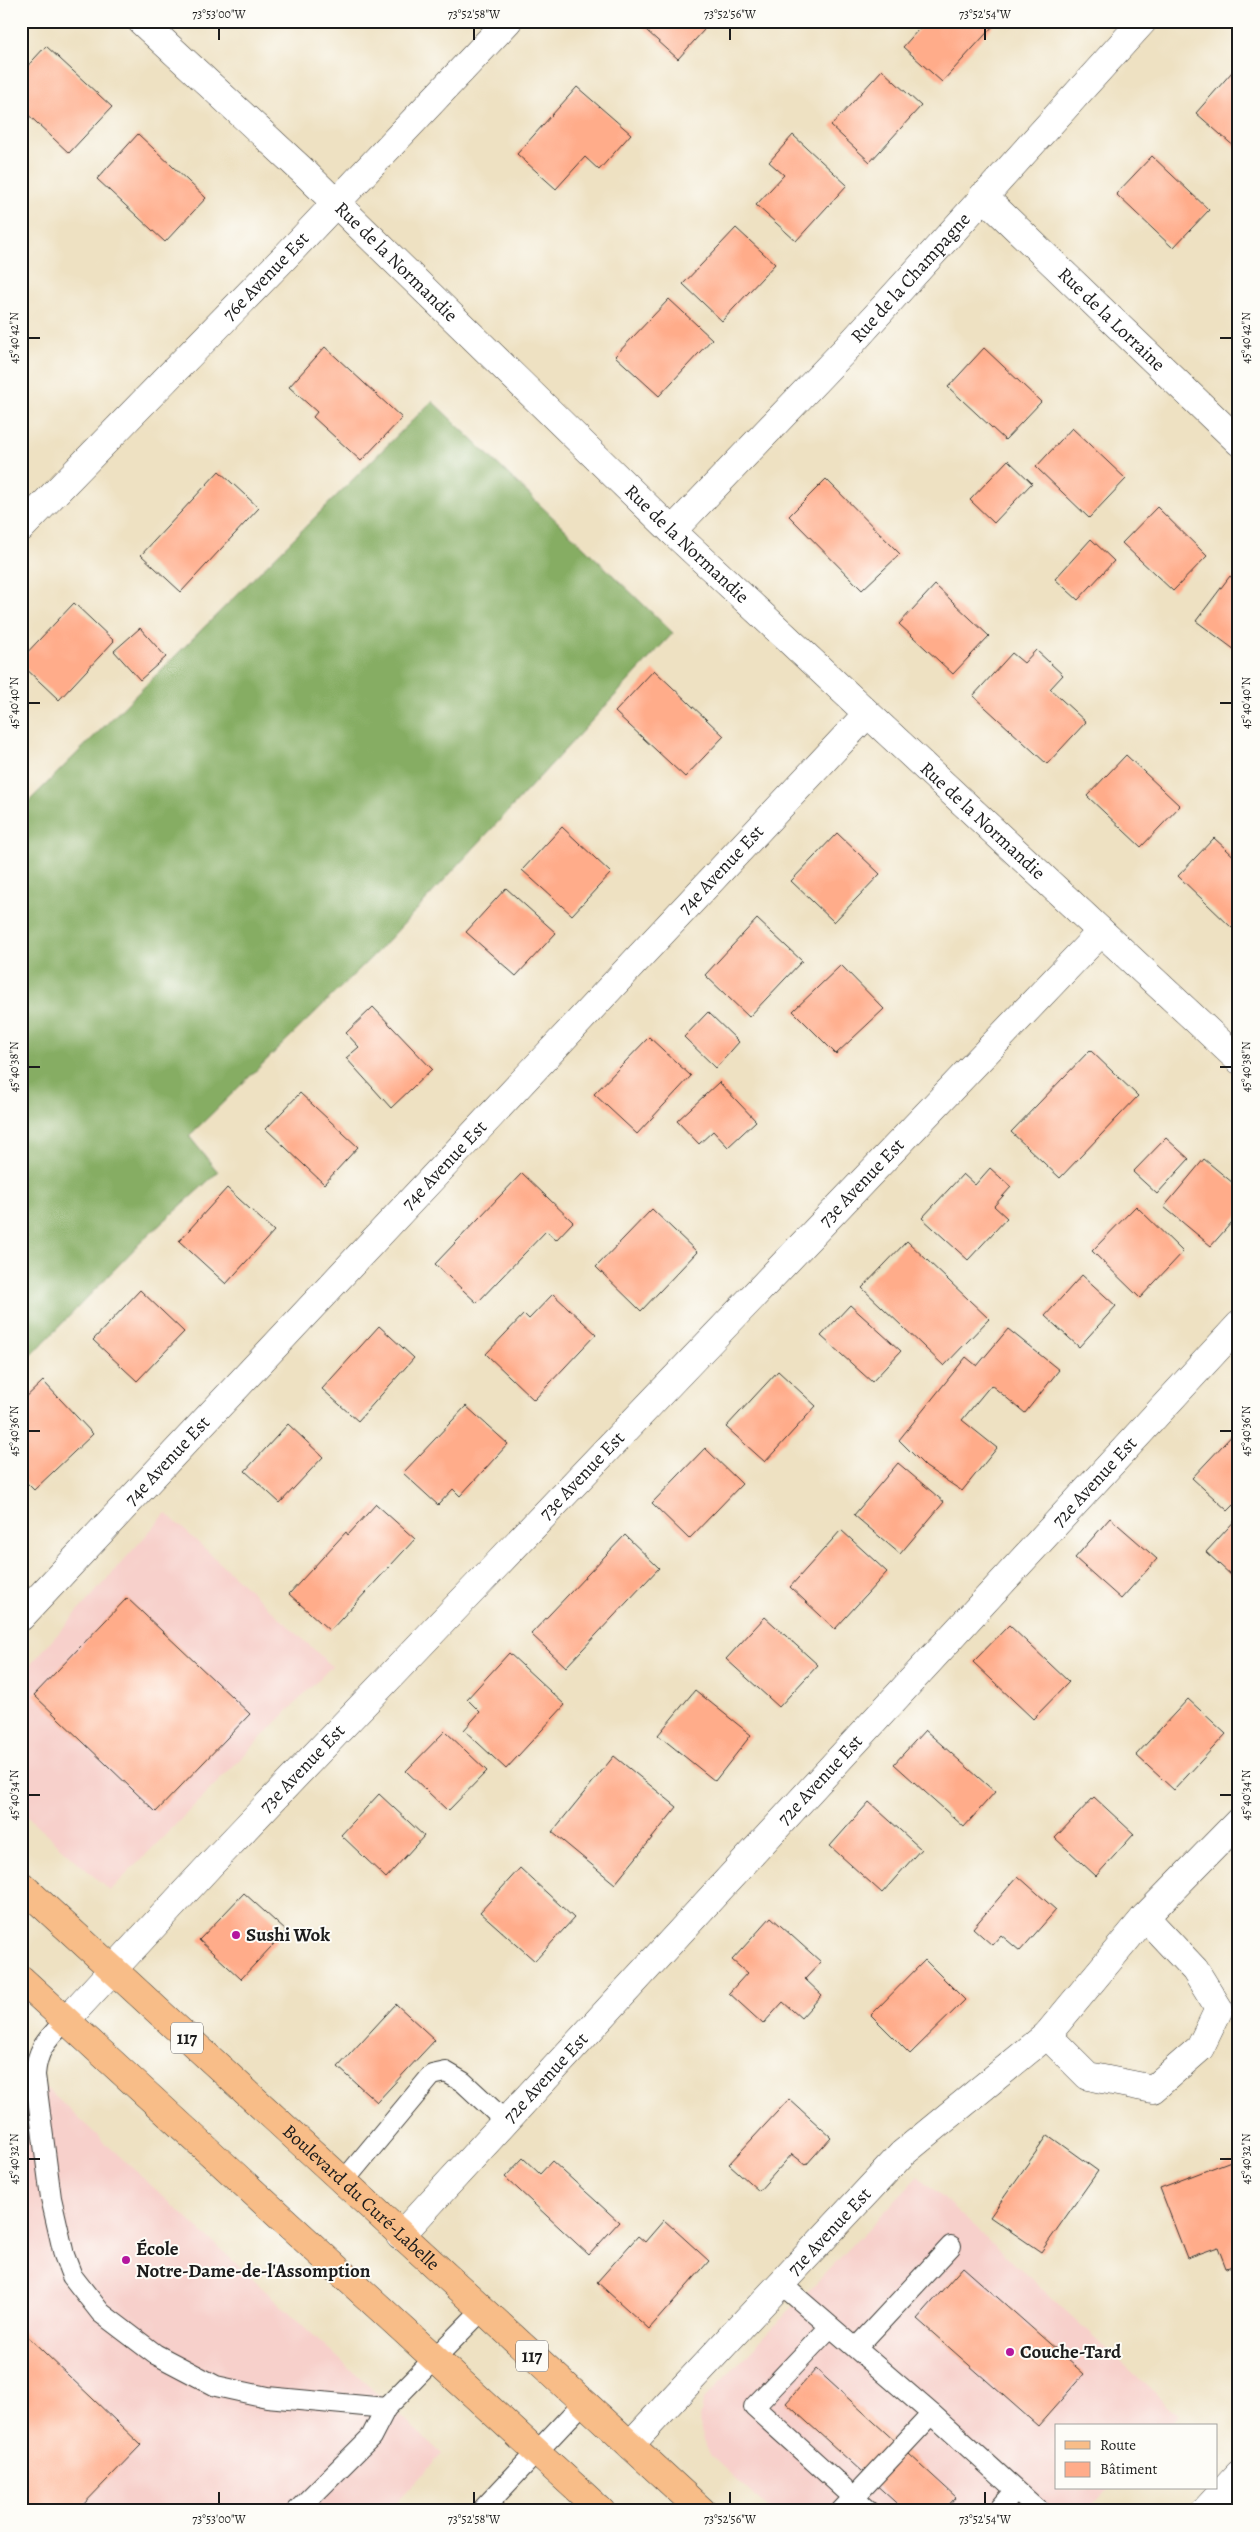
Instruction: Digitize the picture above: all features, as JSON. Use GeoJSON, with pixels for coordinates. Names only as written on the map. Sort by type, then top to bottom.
{"type":"FeatureCollection","features":[{"type":"Feature","properties":{"kind":"main road","name":"Boulevard du Curé-Labelle"},"geometry":{"type":"LineString","coordinates":[[21,1885],[400,2236],[702,2511]]}},
{"type":"Feature","properties":{"kind":"main road"},"geometry":{"type":"LineString","coordinates":[[21,1979],[600,2511]]}},
{"type":"Feature","properties":{"kind":"street","name":"Rue de la Normandie"},"geometry":{"type":"LineString","coordinates":[[141,21],[304,172],[672,531],[1239,1060]]}},
{"type":"Feature","properties":{"kind":"street","name":"76e Avenue Est"},"geometry":{"type":"LineString","coordinates":[[21,528],[508,21]]}},
{"type":"Feature","properties":{"kind":"street","name":"Rue de la Champagne"},"geometry":{"type":"LineString","coordinates":[[672,531],[848,346],[1143,21]]}},
{"type":"Feature","properties":{"kind":"street","name":"Rue de la Lorraine"},"geometry":{"type":"LineString","coordinates":[[983,196],[1239,442]]}},
{"type":"Feature","properties":{"kind":"street","name":"74e Avenue Est"},"geometry":{"type":"LineString","coordinates":[[21,1617],[867,714]]}},
{"type":"Feature","properties":{"kind":"street","name":"73e Avenue Est"},"geometry":{"type":"LineString","coordinates":[[66,2020],[1100,932]]}},
{"type":"Feature","properties":{"kind":"street","name":"72e Avenue Est"},"geometry":{"type":"LineString","coordinates":[[400,2236],[1239,1325]]}},
{"type":"Feature","properties":{"kind":"street","name":"71e Avenue Est"},"geometry":{"type":"LineString","coordinates":[[630,2445],[902,2154],[1047,2035],[1145,1917],[1239,1821]]}},
{"type":"Feature","properties":{"kind":"street"},"geometry":{"type":"LineString","coordinates":[[1047,2035],[1088,2076],[1152,2089],[1200,2048],[1219,2009],[1195,1970],[1145,1917]]}},
{"type":"Feature","properties":{"kind":"street"},"geometry":{"type":"LineString","coordinates":[[1205,2511],[1239,2474]]}},
{"type":"Feature","properties":{"kind":"lane"},"geometry":{"type":"LineString","coordinates":[[66,2020],[42,2046],[28,2076],[51,2198],[64,2255],[72,2276],[101,2313],[156,2354],[216,2386],[267,2397],[386,2408]]}},
{"type":"Feature","properties":{"kind":"lane"},"geometry":{"type":"LineString","coordinates":[[343,2182],[432,2075],[446,2072],[463,2082],[505,2121]]}},
{"type":"Feature","properties":{"kind":"lane"},"geometry":{"type":"LineString","coordinates":[[856,2348],[951,2246]]}},
{"type":"Feature","properties":{"kind":"lane"},"geometry":{"type":"LineString","coordinates":[[780,2283],[932,2414],[1039,2511]]}},
{"type":"Feature","properties":{"kind":"lane"},"geometry":{"type":"LineString","coordinates":[[298,2511],[371,2437],[386,2408],[482,2310]]}},
{"type":"Feature","properties":{"kind":"lane"},"geometry":{"type":"LineString","coordinates":[[830,2327],[754,2407],[847,2504],[868,2511]]}},
{"type":"Feature","properties":{"kind":"lane"},"geometry":{"type":"LineString","coordinates":[[481,2511],[583,2403]]}},
{"type":"Feature","properties":{"kind":"lane"},"geometry":{"type":"LineString","coordinates":[[847,2504],[932,2414]]}},
{"type":"Feature","properties":{"kind":"lane"},"geometry":{"type":"LineString","coordinates":[[998,2511],[1016,2490]]}},
{"type":"Feature","properties":{"kind":"shaded area"},"geometry":{"type":"Polygon","coordinates":[[[166,1513],[332,1666],[110,1891],[21,1811],[21,1675],[166,1513]]]}},
{"type":"Feature","properties":{"kind":"shaded area","name":"École Notre-Dame-de-l'Assomption"},"geometry":{"type":"Polygon","coordinates":[[[21,2065],[442,2454],[388,2511],[21,2511],[21,2065]]]}},
{"type":"Feature","properties":{"kind":"shaded area"},"geometry":{"type":"Polygon","coordinates":[[[919,2176],[1179,2415],[1171,2424],[1055,2424],[1055,2490],[1107,2490],[1087,2511],[770,2511],[711,2456],[702,2439],[700,2419],[703,2400],[919,2176]]]}},
{"type":"Feature","properties":{"kind":"green space"},"geometry":{"type":"Polygon","coordinates":[[[432,401],[673,633],[386,943],[189,1136],[218,1172],[141,1242],[21,1366],[21,809],[432,401]]]}},
{"type":"Feature","properties":{"kind":"building"},"geometry":{"type":"Polygon","coordinates":[[[636,21],[712,21],[678,59],[636,21]]]}},
{"type":"Feature","properties":{"kind":"building"},"geometry":{"type":"Polygon","coordinates":[[[926,21],[989,21],[994,25],[942,82],[903,47],[926,21]]]}},
{"type":"Feature","properties":{"kind":"building"},"geometry":{"type":"Polygon","coordinates":[[[46,46],[112,107],[69,153],[21,108],[21,73],[46,46]]]}},
{"type":"Feature","properties":{"kind":"building"},"geometry":{"type":"Polygon","coordinates":[[[1239,64],[1239,147],[1237,149],[1196,113],[1239,64]]]}},
{"type":"Feature","properties":{"kind":"building"},"geometry":{"type":"Polygon","coordinates":[[[882,70],[921,106],[870,162],[831,126],[882,70]]]}},
{"type":"Feature","properties":{"kind":"building"},"geometry":{"type":"Polygon","coordinates":[[[577,87],[631,134],[599,170],[585,157],[556,189],[517,154],[577,87]]]}},
{"type":"Feature","properties":{"kind":"building"},"geometry":{"type":"Polygon","coordinates":[[[138,134],[206,198],[165,242],[97,179],[138,134]]]}},
{"type":"Feature","properties":{"kind":"building"},"geometry":{"type":"Polygon","coordinates":[[[793,135],[847,185],[796,241],[756,205],[784,175],[769,162],[793,135]]]}},
{"type":"Feature","properties":{"kind":"building"},"geometry":{"type":"Polygon","coordinates":[[[1152,156],[1209,210],[1173,248],[1116,194],[1152,156]]]}},
{"type":"Feature","properties":{"kind":"building"},"geometry":{"type":"Polygon","coordinates":[[[736,228],[775,264],[722,321],[683,284],[736,228]]]}},
{"type":"Feature","properties":{"kind":"building"},"geometry":{"type":"Polygon","coordinates":[[[669,299],[712,339],[659,396],[615,356],[669,299]]]}},
{"type":"Feature","properties":{"kind":"building"},"geometry":{"type":"Polygon","coordinates":[[[325,347],[402,418],[361,461],[313,417],[317,412],[289,387],[325,347]]]}},
{"type":"Feature","properties":{"kind":"building"},"geometry":{"type":"Polygon","coordinates":[[[984,348],[1041,402],[1005,440],[948,387],[984,348]]]}},
{"type":"Feature","properties":{"kind":"building"},"geometry":{"type":"Polygon","coordinates":[[[1072,428],[1126,479],[1089,518],[1036,467],[1072,428]]]}},
{"type":"Feature","properties":{"kind":"building"},"geometry":{"type":"Polygon","coordinates":[[[1008,460],[1032,483],[994,523],[970,500],[1008,460]]]}},
{"type":"Feature","properties":{"kind":"building"},"geometry":{"type":"Polygon","coordinates":[[[219,471],[259,508],[181,592],[141,555],[219,471]]]}},
{"type":"Feature","properties":{"kind":"building"},"geometry":{"type":"Polygon","coordinates":[[[826,479],[900,554],[862,590],[789,516],[826,479]]]}},
{"type":"Feature","properties":{"kind":"building"},"geometry":{"type":"Polygon","coordinates":[[[1157,507],[1207,556],[1173,591],[1122,543],[1157,507]]]}},
{"type":"Feature","properties":{"kind":"building"},"geometry":{"type":"Polygon","coordinates":[[[1091,539],[1114,561],[1078,600],[1055,579],[1091,539]]]}},
{"type":"Feature","properties":{"kind":"building"},"geometry":{"type":"Polygon","coordinates":[[[1230,576],[1239,583],[1239,653],[1196,621],[1230,576]]]}},
{"type":"Feature","properties":{"kind":"building"},"geometry":{"type":"Polygon","coordinates":[[[935,585],[989,636],[953,674],[899,624],[935,585]]]}},
{"type":"Feature","properties":{"kind":"building"},"geometry":{"type":"Polygon","coordinates":[[[74,603],[114,641],[59,700],[21,664],[21,659],[74,603]]]}},
{"type":"Feature","properties":{"kind":"building"},"geometry":{"type":"Polygon","coordinates":[[[140,628],[166,657],[140,680],[114,651],[140,628]]]}},
{"type":"Feature","properties":{"kind":"building"},"geometry":{"type":"Polygon","coordinates":[[[1036,650],[1063,675],[1050,689],[1086,722],[1047,764],[973,696],[1012,653],[1024,663],[1036,650]]]}},
{"type":"Feature","properties":{"kind":"building"},"geometry":{"type":"Polygon","coordinates":[[[654,670],[724,736],[685,777],[615,712],[654,670]]]}},
{"type":"Feature","properties":{"kind":"building"},"geometry":{"type":"Polygon","coordinates":[[[1126,755],[1180,806],[1141,847],[1087,796],[1126,755]]]}},
{"type":"Feature","properties":{"kind":"building"},"geometry":{"type":"Polygon","coordinates":[[[562,827],[611,873],[572,915],[522,870],[562,827]]]}},
{"type":"Feature","properties":{"kind":"building"},"geometry":{"type":"Polygon","coordinates":[[[837,833],[880,874],[834,922],[791,881],[837,833]]]}},
{"type":"Feature","properties":{"kind":"building"},"geometry":{"type":"Polygon","coordinates":[[[1214,838],[1239,861],[1239,921],[1232,928],[1178,876],[1214,838]]]}},
{"type":"Feature","properties":{"kind":"building"},"geometry":{"type":"Polygon","coordinates":[[[506,888],[556,933],[516,976],[466,932],[506,888]]]}},
{"type":"Feature","properties":{"kind":"building"},"geometry":{"type":"Polygon","coordinates":[[[757,919],[802,961],[749,1017],[705,975],[757,919]]]}},
{"type":"Feature","properties":{"kind":"building"},"geometry":{"type":"Polygon","coordinates":[[[841,965],[884,1009],[836,1054],[793,1011],[841,965]]]}},
{"type":"Feature","properties":{"kind":"building"},"geometry":{"type":"Polygon","coordinates":[[[373,1007],[432,1069],[391,1108],[346,1058],[359,1047],[346,1033],[373,1007]]]}},
{"type":"Feature","properties":{"kind":"building"},"geometry":{"type":"Polygon","coordinates":[[[708,1012],[739,1042],[716,1068],[684,1037],[708,1012]]]}},
{"type":"Feature","properties":{"kind":"building"},"geometry":{"type":"Polygon","coordinates":[[[649,1037],[691,1076],[637,1134],[594,1094],[649,1037]]]}},
{"type":"Feature","properties":{"kind":"building"},"geometry":{"type":"Polygon","coordinates":[[[1090,1050],[1138,1096],[1060,1178],[1011,1132],[1090,1050]]]}},
{"type":"Feature","properties":{"kind":"building"},"geometry":{"type":"Polygon","coordinates":[[[719,1082],[756,1121],[728,1147],[713,1131],[699,1144],[677,1121],[719,1082]]]}},
{"type":"Feature","properties":{"kind":"building"},"geometry":{"type":"Polygon","coordinates":[[[300,1093],[358,1147],[324,1184],[266,1129],[300,1093]]]}},
{"type":"Feature","properties":{"kind":"building"},"geometry":{"type":"Polygon","coordinates":[[[1166,1138],[1189,1159],[1157,1194],[1133,1172],[1166,1138]]]}},
{"type":"Feature","properties":{"kind":"building"},"geometry":{"type":"Polygon","coordinates":[[[1204,1159],[1239,1188],[1239,1214],[1211,1246],[1164,1207],[1204,1159]]]}},
{"type":"Feature","properties":{"kind":"building"},"geometry":{"type":"Polygon","coordinates":[[[990,1168],[1011,1187],[994,1206],[1007,1218],[968,1260],[922,1218],[963,1174],[975,1185],[990,1168]]]}},
{"type":"Feature","properties":{"kind":"building"},"geometry":{"type":"Polygon","coordinates":[[[522,1173],[573,1222],[556,1240],[546,1231],[477,1303],[435,1264],[522,1173]]]}},
{"type":"Feature","properties":{"kind":"building"},"geometry":{"type":"Polygon","coordinates":[[[227,1188],[274,1231],[226,1284],[179,1241],[227,1188]]]}},
{"type":"Feature","properties":{"kind":"building"},"geometry":{"type":"Polygon","coordinates":[[[1136,1206],[1183,1252],[1140,1298],[1092,1251],[1136,1206]]]}},
{"type":"Feature","properties":{"kind":"building"},"geometry":{"type":"Polygon","coordinates":[[[652,1209],[697,1252],[641,1311],[596,1267],[652,1209]]]}},
{"type":"Feature","properties":{"kind":"building"},"geometry":{"type":"Polygon","coordinates":[[[907,1241],[989,1319],[944,1366],[862,1288],[907,1241]]]}},
{"type":"Feature","properties":{"kind":"building"},"geometry":{"type":"Polygon","coordinates":[[[1082,1275],[1116,1306],[1079,1347],[1045,1316],[1082,1275]]]}},
{"type":"Feature","properties":{"kind":"building"},"geometry":{"type":"Polygon","coordinates":[[[140,1290],[184,1332],[137,1381],[93,1340],[140,1290]]]}},
{"type":"Feature","properties":{"kind":"building"},"geometry":{"type":"Polygon","coordinates":[[[553,1294],[596,1334],[534,1400],[486,1354],[524,1314],[529,1319],[553,1294]]]}},
{"type":"Feature","properties":{"kind":"building"},"geometry":{"type":"Polygon","coordinates":[[[850,1305],[901,1351],[872,1382],[821,1336],[850,1305]]]}},
{"type":"Feature","properties":{"kind":"building"},"geometry":{"type":"Polygon","coordinates":[[[379,1326],[414,1358],[358,1421],[322,1389],[379,1326]]]}},
{"type":"Feature","properties":{"kind":"building"},"geometry":{"type":"Polygon","coordinates":[[[1008,1329],[1059,1370],[1025,1413],[991,1385],[962,1420],[997,1448],[962,1491],[926,1467],[899,1440],[966,1357],[977,1366],[1008,1329]]]}},
{"type":"Feature","properties":{"kind":"building"},"geometry":{"type":"Polygon","coordinates":[[[778,1371],[816,1406],[765,1462],[726,1427],[778,1371]]]}},
{"type":"Feature","properties":{"kind":"building"},"geometry":{"type":"Polygon","coordinates":[[[43,1381],[93,1434],[34,1490],[21,1477],[21,1402],[43,1381]]]}},
{"type":"Feature","properties":{"kind":"building"},"geometry":{"type":"Polygon","coordinates":[[[466,1406],[508,1444],[460,1496],[453,1489],[438,1505],[403,1473],[466,1406]]]}},
{"type":"Feature","properties":{"kind":"building"},"geometry":{"type":"Polygon","coordinates":[[[288,1424],[323,1457],[280,1503],[245,1471],[288,1424]]]}},
{"type":"Feature","properties":{"kind":"building"},"geometry":{"type":"Polygon","coordinates":[[[1239,1428],[1239,1500],[1228,1511],[1192,1478],[1239,1428]]]}},
{"type":"Feature","properties":{"kind":"building"},"geometry":{"type":"Polygon","coordinates":[[[705,1448],[742,1484],[689,1539],[652,1503],[705,1448]]]}},
{"type":"Feature","properties":{"kind":"building"},"geometry":{"type":"Polygon","coordinates":[[[898,1463],[944,1502],[900,1554],[854,1515],[898,1463]]]}},
{"type":"Feature","properties":{"kind":"building"},"geometry":{"type":"Polygon","coordinates":[[[376,1504],[415,1539],[330,1631],[289,1594],[346,1532],[348,1535],[376,1504]]]}},
{"type":"Feature","properties":{"kind":"building"},"geometry":{"type":"Polygon","coordinates":[[[1239,1516],[1239,1569],[1232,1576],[1206,1552],[1239,1516]]]}},
{"type":"Feature","properties":{"kind":"building"},"geometry":{"type":"Polygon","coordinates":[[[1110,1518],[1157,1559],[1121,1599],[1075,1558],[1110,1518]]]}},
{"type":"Feature","properties":{"kind":"building"},"geometry":{"type":"Polygon","coordinates":[[[841,1530],[887,1572],[835,1629],[790,1587],[841,1530]]]}},
{"type":"Feature","properties":{"kind":"building"},"geometry":{"type":"Polygon","coordinates":[[[625,1535],[659,1568],[566,1667],[531,1634],[625,1535]]]}},
{"type":"Feature","properties":{"kind":"building"},"geometry":{"type":"Polygon","coordinates":[[[127,1598],[250,1714],[156,1812],[34,1695],[127,1598]]]}},
{"type":"Feature","properties":{"kind":"building"},"geometry":{"type":"Polygon","coordinates":[[[765,1617],[818,1665],[779,1707],[726,1659],[765,1617]]]}},
{"type":"Feature","properties":{"kind":"building"},"geometry":{"type":"Polygon","coordinates":[[[1009,1625],[1069,1682],[1033,1719],[973,1662],[1009,1625]]]}},
{"type":"Feature","properties":{"kind":"building"},"geometry":{"type":"Polygon","coordinates":[[[509,1653],[565,1705],[506,1769],[464,1730],[480,1712],[467,1699],[509,1653]]]}},
{"type":"Feature","properties":{"kind":"building"},"geometry":{"type":"Polygon","coordinates":[[[695,1690],[751,1735],[715,1781],[658,1735],[695,1690]]]}},
{"type":"Feature","properties":{"kind":"building"},"geometry":{"type":"Polygon","coordinates":[[[1188,1699],[1226,1734],[1174,1790],[1136,1755],[1188,1699]]]}},
{"type":"Feature","properties":{"kind":"building"},"geometry":{"type":"Polygon","coordinates":[[[925,1730],[995,1792],[964,1827],[894,1764],[925,1730]]]}},
{"type":"Feature","properties":{"kind":"building"},"geometry":{"type":"Polygon","coordinates":[[[445,1731],[487,1771],[448,1811],[406,1771],[445,1731]]]}},
{"type":"Feature","properties":{"kind":"building"},"geometry":{"type":"Polygon","coordinates":[[[614,1756],[677,1807],[615,1884],[552,1832],[614,1756]]]}},
{"type":"Feature","properties":{"kind":"building"},"geometry":{"type":"Polygon","coordinates":[[[379,1794],[424,1836],[386,1878],[341,1835],[379,1794]]]}},
{"type":"Feature","properties":{"kind":"building"},"geometry":{"type":"Polygon","coordinates":[[[1094,1797],[1134,1834],[1096,1876],[1055,1838],[1094,1797]]]}},
{"type":"Feature","properties":{"kind":"building"},"geometry":{"type":"Polygon","coordinates":[[[869,1802],[921,1849],[882,1893],[830,1846],[869,1802]]]}},
{"type":"Feature","properties":{"kind":"building"},"geometry":{"type":"Polygon","coordinates":[[[520,1868],[574,1918],[535,1961],[480,1912],[520,1868]]]}},
{"type":"Feature","properties":{"kind":"building"},"geometry":{"type":"Polygon","coordinates":[[[1018,1876],[1056,1910],[1020,1951],[1001,1935],[992,1945],[973,1928],[1018,1876]]]}},
{"type":"Feature","properties":{"kind":"building"},"geometry":{"type":"Polygon","coordinates":[[[244,1893],[286,1931],[241,1979],[199,1940],[244,1893]]]}},
{"type":"Feature","properties":{"kind":"building"},"geometry":{"type":"Polygon","coordinates":[[[771,1917],[821,1962],[805,1979],[822,1995],[801,2018],[783,2002],[763,2024],[729,1993],[747,1973],[732,1960],[771,1917]]]}},
{"type":"Feature","properties":{"kind":"building"},"geometry":{"type":"Polygon","coordinates":[[[925,1960],[965,2000],[910,2054],[871,2015],[925,1960]]]}},
{"type":"Feature","properties":{"kind":"building"},"geometry":{"type":"Polygon","coordinates":[[[396,2004],[435,2040],[377,2102],[338,2067],[396,2004]]]}},
{"type":"Feature","properties":{"kind":"building"},"geometry":{"type":"Polygon","coordinates":[[[789,2099],[831,2137],[806,2165],[792,2154],[759,2191],[729,2164],[789,2099]]]}},
{"type":"Feature","properties":{"kind":"building"},"geometry":{"type":"Polygon","coordinates":[[[1048,2135],[1098,2171],[1041,2252],[990,2217],[1048,2135]]]}},
{"type":"Feature","properties":{"kind":"building"},"geometry":{"type":"Polygon","coordinates":[[[523,2158],[540,2174],[552,2161],[619,2222],[589,2255],[505,2177],[523,2158]]]}},
{"type":"Feature","properties":{"kind":"building"},"geometry":{"type":"Polygon","coordinates":[[[1231,2161],[1239,2183],[1239,2264],[1226,2268],[1218,2247],[1187,2258],[1160,2188],[1231,2161]]]}},
{"type":"Feature","properties":{"kind":"building"},"geometry":{"type":"Polygon","coordinates":[[[664,2220],[709,2261],[649,2329],[597,2282],[638,2236],[645,2242],[664,2220]]]}},
{"type":"Feature","properties":{"kind":"building"},"geometry":{"type":"Polygon","coordinates":[[[963,2267],[1084,2374],[1038,2426],[917,2319],[963,2267]]]}},
{"type":"Feature","properties":{"kind":"building"},"geometry":{"type":"Polygon","coordinates":[[[21,2330],[141,2445],[77,2511],[21,2511],[21,2330]]]}},
{"type":"Feature","properties":{"kind":"building"},"geometry":{"type":"Polygon","coordinates":[[[816,2369],[956,2497],[943,2511],[905,2511],[786,2403],[816,2369]]]}},
{"type":"Feature","properties":{"kind":"place","name":"Sushi Wok"},"geometry":{"type":"Point","coordinates":[236,1935]}},
{"type":"Feature","properties":{"kind":"place","name":"École Notre-Dame-de-l'Assomption"},"geometry":{"type":"Point","coordinates":[126,2260]}},
{"type":"Feature","properties":{"kind":"place","name":"Couche-Tard"},"geometry":{"type":"Point","coordinates":[1010,2352]}}]}
